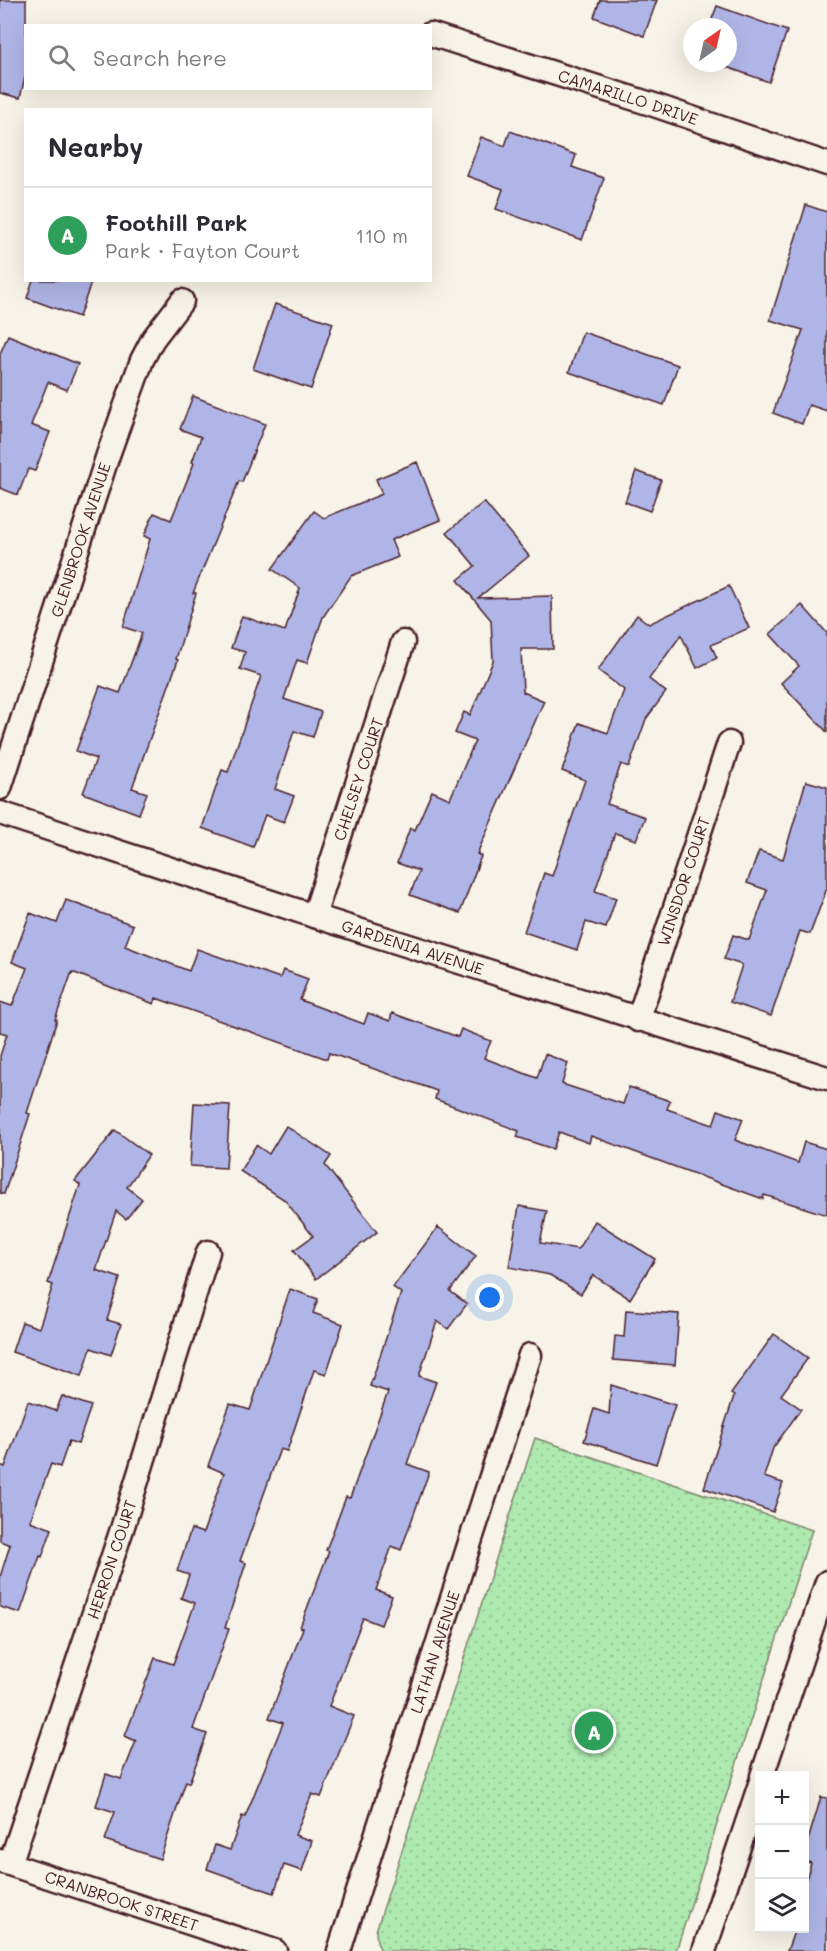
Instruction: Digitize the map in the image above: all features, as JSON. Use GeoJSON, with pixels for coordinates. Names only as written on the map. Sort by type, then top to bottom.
{"type":"FeatureCollection","features":[{"type":"Feature","properties":{"kind":"street","name":"CAMARILLO DRIVE"},"geometry":{"type":"LineString","coordinates":[[432,35],[651,104],[827,164]]}},
{"type":"Feature","properties":{"kind":"street","name":"GLENBROOK AVENUE"},"geometry":{"type":"LineString","coordinates":[[0,788],[108,454],[142,360],[153,339],[182,301]]}},
{"type":"Feature","properties":{"kind":"street","name":"CHELSEY COURT"},"geometry":{"type":"LineString","coordinates":[[314,916],[403,642]]}},
{"type":"Feature","properties":{"kind":"street","name":"WINSDOR COURT"},"geometry":{"type":"LineString","coordinates":[[638,1020],[729,743]]}},
{"type":"Feature","properties":{"kind":"street","name":"GARDENIA AVENUE"},"geometry":{"type":"LineString","coordinates":[[0,813],[638,1020],[827,1078]]}},
{"type":"Feature","properties":{"kind":"street","name":"HERRON COURT"},"geometry":{"type":"LineString","coordinates":[[5,1863],[122,1529],[208,1252]]}},
{"type":"Feature","properties":{"kind":"street","name":"LATHAN AVENUE"},"geometry":{"type":"LineString","coordinates":[[339,1951],[530,1355]]}},
{"type":"Feature","properties":{"kind":"street"},"geometry":{"type":"LineString","coordinates":[[764,1771],[827,1582]]}},
{"type":"Feature","properties":{"kind":"street"},"geometry":{"type":"LineString","coordinates":[[704,1951],[755,1796]]}},
{"type":"Feature","properties":{"kind":"street","name":"CRANBROOK STREET"},"geometry":{"type":"LineString","coordinates":[[5,1863],[275,1951]]}},
{"type":"Feature","properties":{"kind":"green space"},"geometry":{"type":"Polygon","coordinates":[[[535,1438],[812,1530],[676,1951],[381,1951],[376,1931],[535,1438]]]}},
{"type":"Feature","properties":{"kind":"building"},"geometry":{"type":"Polygon","coordinates":[[[0,0],[26,0],[24,81],[20,98],[0,93],[0,0]]]}},
{"type":"Feature","properties":{"kind":"building"},"geometry":{"type":"Polygon","coordinates":[[[600,0],[657,0],[644,36],[594,17],[600,0]]]}},
{"type":"Feature","properties":{"kind":"building"},"geometry":{"type":"Polygon","coordinates":[[[717,6],[787,31],[769,82],[737,71],[737,18],[712,18],[717,6]]]}},
{"type":"Feature","properties":{"kind":"building"},"geometry":{"type":"Polygon","coordinates":[[[510,131],[576,155],[572,167],[604,178],[582,240],[496,209],[503,189],[467,176],[481,137],[505,146],[510,131]]]}},
{"type":"Feature","properties":{"kind":"building"},"geometry":{"type":"Polygon","coordinates":[[[806,205],[827,212],[827,411],[809,405],[802,424],[773,413],[803,330],[770,320],[806,205]]]}},
{"type":"Feature","properties":{"kind":"building"},"geometry":{"type":"Polygon","coordinates":[[[32,282],[91,282],[79,317],[27,298],[32,282]]]}},
{"type":"Feature","properties":{"kind":"building"},"geometry":{"type":"Polygon","coordinates":[[[275,304],[333,323],[311,389],[253,369],[275,304]]]}},
{"type":"Feature","properties":{"kind":"building"},"geometry":{"type":"Polygon","coordinates":[[[583,332],[678,365],[664,405],[569,372],[583,332]]]}},
{"type":"Feature","properties":{"kind":"building"},"geometry":{"type":"Polygon","coordinates":[[[8,335],[78,364],[67,390],[48,382],[31,425],[50,432],[35,471],[28,469],[18,495],[0,488],[0,354],[8,335]]]}},
{"type":"Feature","properties":{"kind":"building"},"geometry":{"type":"Polygon","coordinates":[[[193,396],[265,424],[193,593],[196,593],[176,659],[178,660],[132,788],[147,793],[139,814],[83,793],[96,759],[76,751],[100,686],[120,693],[142,633],[123,627],[150,539],[144,536],[154,513],[171,520],[194,463],[192,462],[201,437],[180,429],[193,396]]]}},
{"type":"Feature","properties":{"kind":"building"},"geometry":{"type":"Polygon","coordinates":[[[417,462],[440,520],[391,540],[398,557],[351,576],[323,617],[307,663],[297,660],[284,699],[321,712],[313,737],[294,731],[275,789],[294,796],[284,822],[265,815],[253,847],[202,828],[222,770],[228,772],[261,676],[240,669],[245,652],[231,648],[242,616],[285,631],[300,588],[272,569],[314,511],[324,518],[382,494],[376,479],[417,462]]]}},
{"type":"Feature","properties":{"kind":"building"},"geometry":{"type":"Polygon","coordinates":[[[636,471],[661,480],[650,511],[625,502],[636,471]]]}},
{"type":"Feature","properties":{"kind":"building"},"geometry":{"type":"Polygon","coordinates":[[[484,502],[529,556],[478,598],[552,596],[553,649],[521,649],[523,692],[544,701],[477,854],[481,856],[460,913],[410,895],[419,871],[397,863],[410,828],[415,830],[432,791],[450,799],[475,741],[455,733],[464,712],[470,715],[493,661],[491,620],[458,580],[475,566],[447,532],[484,502]]]}},
{"type":"Feature","properties":{"kind":"building"},"geometry":{"type":"Polygon","coordinates":[[[729,586],[749,628],[711,645],[717,658],[697,668],[681,635],[649,679],[666,692],[646,719],[629,767],[621,764],[607,804],[645,817],[636,840],[615,833],[595,891],[616,898],[606,928],[586,922],[577,950],[524,932],[544,873],[552,876],[585,780],[562,771],[579,723],[608,733],[624,690],[598,670],[637,615],[649,624],[729,586]]]}},
{"type":"Feature","properties":{"kind":"building"},"geometry":{"type":"Polygon","coordinates":[[[802,605],[827,633],[827,732],[781,683],[799,666],[770,634],[802,605]]]}},
{"type":"Feature","properties":{"kind":"building"},"geometry":{"type":"Polygon","coordinates":[[[806,781],[827,787],[827,888],[810,934],[800,931],[771,1016],[730,1002],[742,965],[724,959],[733,935],[749,940],[767,890],[747,883],[759,851],[783,859],[806,781]]]}},
{"type":"Feature","properties":{"kind":"building"},"geometry":{"type":"Polygon","coordinates":[[[66,900],[133,925],[125,946],[189,971],[197,949],[280,978],[283,970],[308,979],[300,1000],[364,1024],[368,1013],[390,1021],[392,1013],[458,1037],[461,1029],[491,1041],[484,1058],[537,1078],[545,1054],[568,1063],[562,1084],[623,1104],[629,1087],[670,1101],[667,1109],[713,1125],[718,1110],[743,1119],[735,1140],[798,1163],[804,1142],[827,1149],[827,1215],[764,1195],[763,1199],[591,1136],[589,1143],[559,1132],[553,1149],[517,1137],[519,1131],[435,1099],[437,1091],[329,1053],[327,1059],[156,998],[154,1004],[72,972],[55,1020],[57,1020],[27,1113],[30,1114],[4,1194],[0,1193],[0,1056],[7,1034],[0,1032],[0,1002],[12,1006],[27,968],[12,962],[30,913],[57,923],[66,900]]]}},
{"type":"Feature","properties":{"kind":"building"},"geometry":{"type":"Polygon","coordinates":[[[194,1103],[230,1105],[226,1168],[190,1166],[194,1103]]]}},
{"type":"Feature","properties":{"kind":"building"},"geometry":{"type":"Polygon","coordinates":[[[286,1126],[331,1156],[325,1165],[377,1232],[316,1279],[294,1250],[313,1236],[285,1200],[240,1171],[256,1145],[269,1154],[286,1126]]]}},
{"type":"Feature","properties":{"kind":"building"},"geometry":{"type":"Polygon","coordinates":[[[115,1130],[149,1155],[127,1187],[142,1199],[126,1219],[116,1211],[96,1270],[120,1278],[107,1320],[121,1324],[111,1355],[91,1348],[82,1376],[12,1352],[22,1322],[39,1328],[53,1285],[48,1283],[80,1185],[75,1181],[115,1130]]]}},
{"type":"Feature","properties":{"kind":"building"},"geometry":{"type":"Polygon","coordinates":[[[519,1206],[547,1211],[540,1243],[578,1249],[595,1221],[655,1259],[630,1299],[593,1275],[581,1294],[550,1275],[509,1267],[519,1206]]]}},
{"type":"Feature","properties":{"kind":"building"},"geometry":{"type":"Polygon","coordinates":[[[438,1227],[476,1256],[450,1291],[467,1304],[448,1329],[437,1321],[419,1376],[436,1382],[407,1464],[429,1472],[401,1550],[392,1546],[376,1590],[392,1596],[381,1625],[363,1618],[329,1706],[354,1716],[321,1797],[312,1794],[295,1835],[312,1841],[302,1871],[284,1865],[274,1893],[207,1869],[215,1845],[230,1850],[242,1816],[245,1817],[283,1723],[269,1718],[303,1628],[300,1627],[329,1551],[326,1550],[346,1497],[350,1498],[388,1392],[370,1386],[401,1293],[393,1287],[438,1227]]]}},
{"type":"Feature","properties":{"kind":"building"},"geometry":{"type":"Polygon","coordinates":[[[290,1289],[318,1299],[313,1313],[343,1324],[326,1374],[314,1370],[287,1451],[280,1449],[240,1561],[246,1563],[225,1628],[229,1629],[193,1729],[207,1734],[189,1783],[186,1781],[160,1859],[105,1840],[115,1812],[96,1806],[106,1774],[121,1779],[136,1741],[125,1736],[155,1658],[173,1664],[195,1603],[181,1598],[189,1575],[177,1571],[191,1529],[203,1533],[224,1473],[208,1466],[230,1404],[250,1410],[290,1289]]]}},
{"type":"Feature","properties":{"kind":"building"},"geometry":{"type":"Polygon","coordinates":[[[626,1310],[679,1314],[675,1365],[613,1360],[615,1336],[624,1337],[626,1310]]]}},
{"type":"Feature","properties":{"kind":"building"},"geometry":{"type":"Polygon","coordinates":[[[774,1334],[808,1358],[781,1395],[801,1409],[773,1448],[764,1477],[783,1483],[773,1512],[704,1488],[734,1396],[731,1394],[774,1334]]]}},
{"type":"Feature","properties":{"kind":"building"},"geometry":{"type":"Polygon","coordinates":[[[611,1385],[675,1405],[656,1464],[584,1441],[594,1409],[609,1414],[611,1385]]]}},
{"type":"Feature","properties":{"kind":"building"},"geometry":{"type":"Polygon","coordinates":[[[62,1396],[91,1406],[78,1444],[69,1441],[60,1467],[51,1464],[30,1521],[52,1529],[20,1613],[0,1607],[0,1577],[10,1545],[0,1541],[0,1465],[5,1467],[28,1401],[56,1411],[62,1396]]]}},
{"type":"Feature","properties":{"kind":"building"},"geometry":{"type":"Polygon","coordinates":[[[821,1797],[827,1798],[827,1951],[787,1951],[794,1933],[809,1933],[809,1870],[811,1863],[809,1862],[809,1837],[821,1797]]]}},
{"type":"Feature","properties":{"kind":"place","name":"Foothill Park"},"geometry":{"type":"Point","coordinates":[594,1731]}}]}
